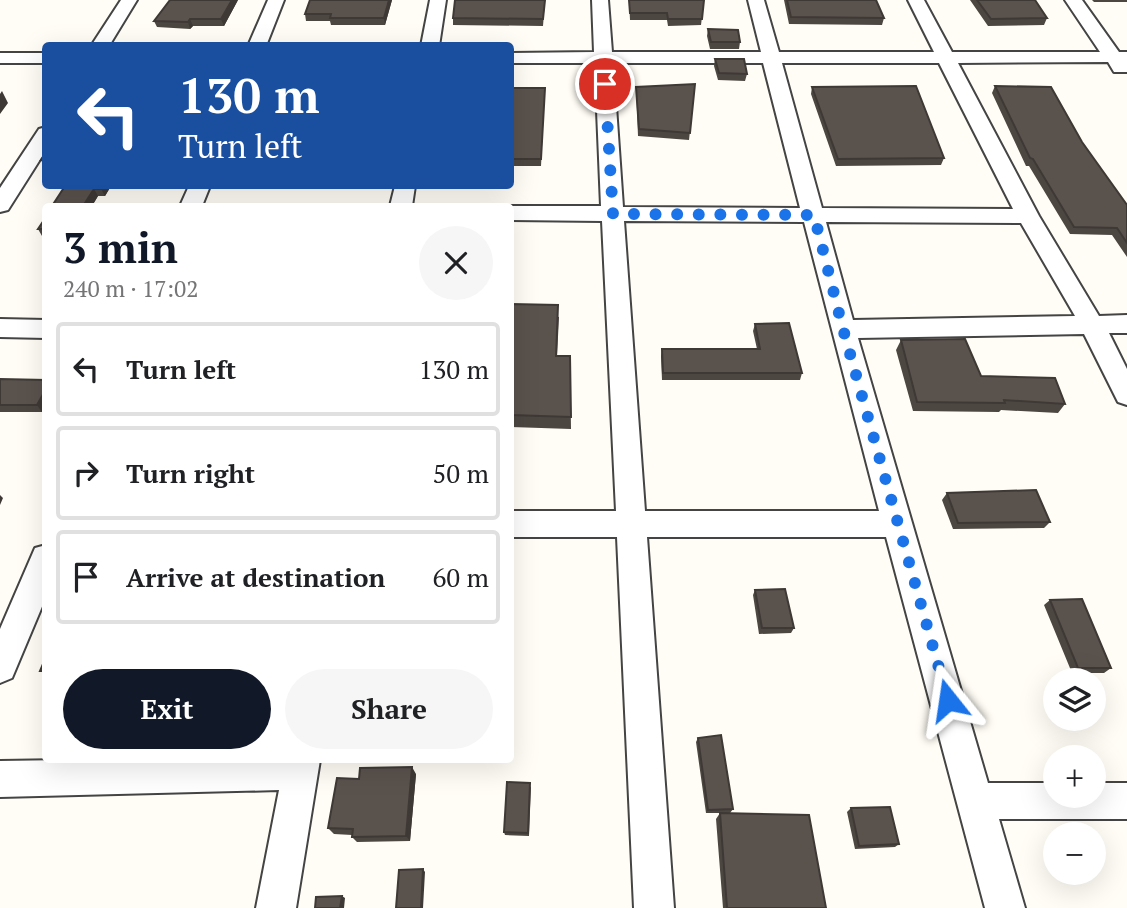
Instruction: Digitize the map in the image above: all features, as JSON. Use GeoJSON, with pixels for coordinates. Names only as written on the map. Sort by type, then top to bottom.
{"type":"FeatureCollection","features":[{"type":"Feature","properties":{"kind":"street"},"geometry":{"type":"LineString","coordinates":[[103,42],[129,0]]}},
{"type":"Feature","properties":{"kind":"street"},"geometry":{"type":"LineString","coordinates":[[259,42],[276,0]]}},
{"type":"Feature","properties":{"kind":"street"},"geometry":{"type":"LineString","coordinates":[[431,42],[438,0]]}},
{"type":"Feature","properties":{"kind":"street"},"geometry":{"type":"LineString","coordinates":[[600,0],[654,908]]}},
{"type":"Feature","properties":{"kind":"street"},"geometry":{"type":"LineString","coordinates":[[756,0],[774,58],[843,329],[1005,908]]}},
{"type":"Feature","properties":{"kind":"street"},"geometry":{"type":"LineString","coordinates":[[916,0],[1028,216],[1091,323],[1127,395]]}},
{"type":"Feature","properties":{"kind":"street"},"geometry":{"type":"LineString","coordinates":[[1073,0],[1120,57],[1127,76]]}},
{"type":"Feature","properties":{"kind":"street"},"geometry":{"type":"LineString","coordinates":[[514,58],[1120,57]]}},
{"type":"Feature","properties":{"kind":"street"},"geometry":{"type":"LineString","coordinates":[[0,58],[42,58]]}},
{"type":"Feature","properties":{"kind":"street"},"geometry":{"type":"LineString","coordinates":[[0,205],[42,139]]}},
{"type":"Feature","properties":{"kind":"street"},"geometry":{"type":"LineString","coordinates":[[514,214],[1028,216]]}},
{"type":"Feature","properties":{"kind":"street"},"geometry":{"type":"LineString","coordinates":[[843,329],[1127,324]]}},
{"type":"Feature","properties":{"kind":"street"},"geometry":{"type":"LineString","coordinates":[[0,328],[42,329]]}},
{"type":"Feature","properties":{"kind":"street"},"geometry":{"type":"LineString","coordinates":[[514,524],[899,524]]}},
{"type":"Feature","properties":{"kind":"street"},"geometry":{"type":"LineString","coordinates":[[0,667],[42,567]]}},
{"type":"Feature","properties":{"kind":"street"},"geometry":{"type":"LineString","coordinates":[[0,779],[301,766],[276,908]]}},
{"type":"Feature","properties":{"kind":"street"},"geometry":{"type":"LineString","coordinates":[[975,801],[1127,801]]}},
{"type":"Feature","properties":{"kind":"building"},"geometry":{"type":"Polygon","coordinates":[[[170,0],[232,0],[221,19],[154,21],[170,0]]]}},
{"type":"Feature","properties":{"kind":"building"},"geometry":{"type":"Polygon","coordinates":[[[310,0],[389,0],[384,18],[330,18],[331,14],[305,14],[310,0]]]}},
{"type":"Feature","properties":{"kind":"building"},"geometry":{"type":"Polygon","coordinates":[[[455,0],[545,0],[543,19],[453,18],[455,0]]]}},
{"type":"Feature","properties":{"kind":"building"},"geometry":{"type":"Polygon","coordinates":[[[629,0],[704,0],[702,19],[668,19],[667,13],[630,13],[629,0]]]}},
{"type":"Feature","properties":{"kind":"building"},"geometry":{"type":"Polygon","coordinates":[[[787,0],[876,0],[884,18],[791,17],[787,0]]]}},
{"type":"Feature","properties":{"kind":"building"},"geometry":{"type":"Polygon","coordinates":[[[977,0],[1035,0],[1047,18],[991,19],[977,0]]]}},
{"type":"Feature","properties":{"kind":"building"},"geometry":{"type":"Polygon","coordinates":[[[708,29],[738,30],[740,42],[711,42],[708,29]]]}},
{"type":"Feature","properties":{"kind":"building"},"geometry":{"type":"Polygon","coordinates":[[[715,59],[744,59],[747,74],[719,73],[715,59]]]}},
{"type":"Feature","properties":{"kind":"building"},"geometry":{"type":"Polygon","coordinates":[[[695,84],[690,133],[639,129],[636,87],[695,84]]]}},
{"type":"Feature","properties":{"kind":"building"},"geometry":{"type":"Polygon","coordinates":[[[916,86],[944,158],[838,159],[812,87],[916,86]]]}},
{"type":"Feature","properties":{"kind":"building"},"geometry":{"type":"Polygon","coordinates":[[[995,86],[1051,87],[1082,142],[1127,205],[1127,243],[1117,228],[1074,227],[1030,158],[995,86]]]}},
{"type":"Feature","properties":{"kind":"building"},"geometry":{"type":"Polygon","coordinates":[[[514,88],[545,88],[541,159],[514,159],[514,88]]]}},
{"type":"Feature","properties":{"kind":"building"},"geometry":{"type":"Polygon","coordinates":[[[63,189],[94,189],[85,203],[54,203],[63,189]]]}},
{"type":"Feature","properties":{"kind":"building"},"geometry":{"type":"Polygon","coordinates":[[[514,304],[558,305],[556,356],[570,356],[571,417],[514,415],[514,304]]]}},
{"type":"Feature","properties":{"kind":"building"},"geometry":{"type":"Polygon","coordinates":[[[789,323],[802,373],[663,373],[662,349],[760,349],[755,324],[789,323]]]}},
{"type":"Feature","properties":{"kind":"building"},"geometry":{"type":"Polygon","coordinates":[[[965,339],[981,376],[1055,378],[1065,404],[1004,400],[1005,403],[917,402],[901,340],[965,339]]]}},
{"type":"Feature","properties":{"kind":"building"},"geometry":{"type":"Polygon","coordinates":[[[0,379],[42,380],[42,396],[37,405],[0,405],[0,379]]]}},
{"type":"Feature","properties":{"kind":"building"},"geometry":{"type":"Polygon","coordinates":[[[1036,490],[1050,522],[958,523],[947,493],[1036,490]]]}},
{"type":"Feature","properties":{"kind":"building"},"geometry":{"type":"Polygon","coordinates":[[[785,589],[794,628],[762,628],[755,590],[785,589]]]}},
{"type":"Feature","properties":{"kind":"building"},"geometry":{"type":"Polygon","coordinates":[[[1082,599],[1111,668],[1078,668],[1050,600],[1082,599]]]}},
{"type":"Feature","properties":{"kind":"building"},"geometry":{"type":"Polygon","coordinates":[[[721,735],[733,809],[708,810],[698,738],[721,735]]]}},
{"type":"Feature","properties":{"kind":"building"},"geometry":{"type":"Polygon","coordinates":[[[412,767],[406,836],[352,837],[353,829],[328,828],[337,778],[359,779],[360,768],[412,767]]]}},
{"type":"Feature","properties":{"kind":"building"},"geometry":{"type":"Polygon","coordinates":[[[507,782],[530,783],[528,833],[504,832],[507,782]]]}},
{"type":"Feature","properties":{"kind":"building"},"geometry":{"type":"Polygon","coordinates":[[[890,807],[899,844],[859,846],[851,808],[890,807]]]}},
{"type":"Feature","properties":{"kind":"building"},"geometry":{"type":"Polygon","coordinates":[[[720,813],[809,815],[826,908],[727,908],[720,813]]]}},
{"type":"Feature","properties":{"kind":"building"},"geometry":{"type":"Polygon","coordinates":[[[423,869],[421,908],[396,908],[399,870],[423,869]]]}},
{"type":"Feature","properties":{"kind":"building"},"geometry":{"type":"Polygon","coordinates":[[[342,896],[340,908],[315,908],[316,897],[342,896]]]}},
{"type":"Feature","properties":{"kind":"route"},"geometry":{"type":"LineString","coordinates":[[605,84],[613,214],[814,215],[843,329],[948,700]]}}]}
